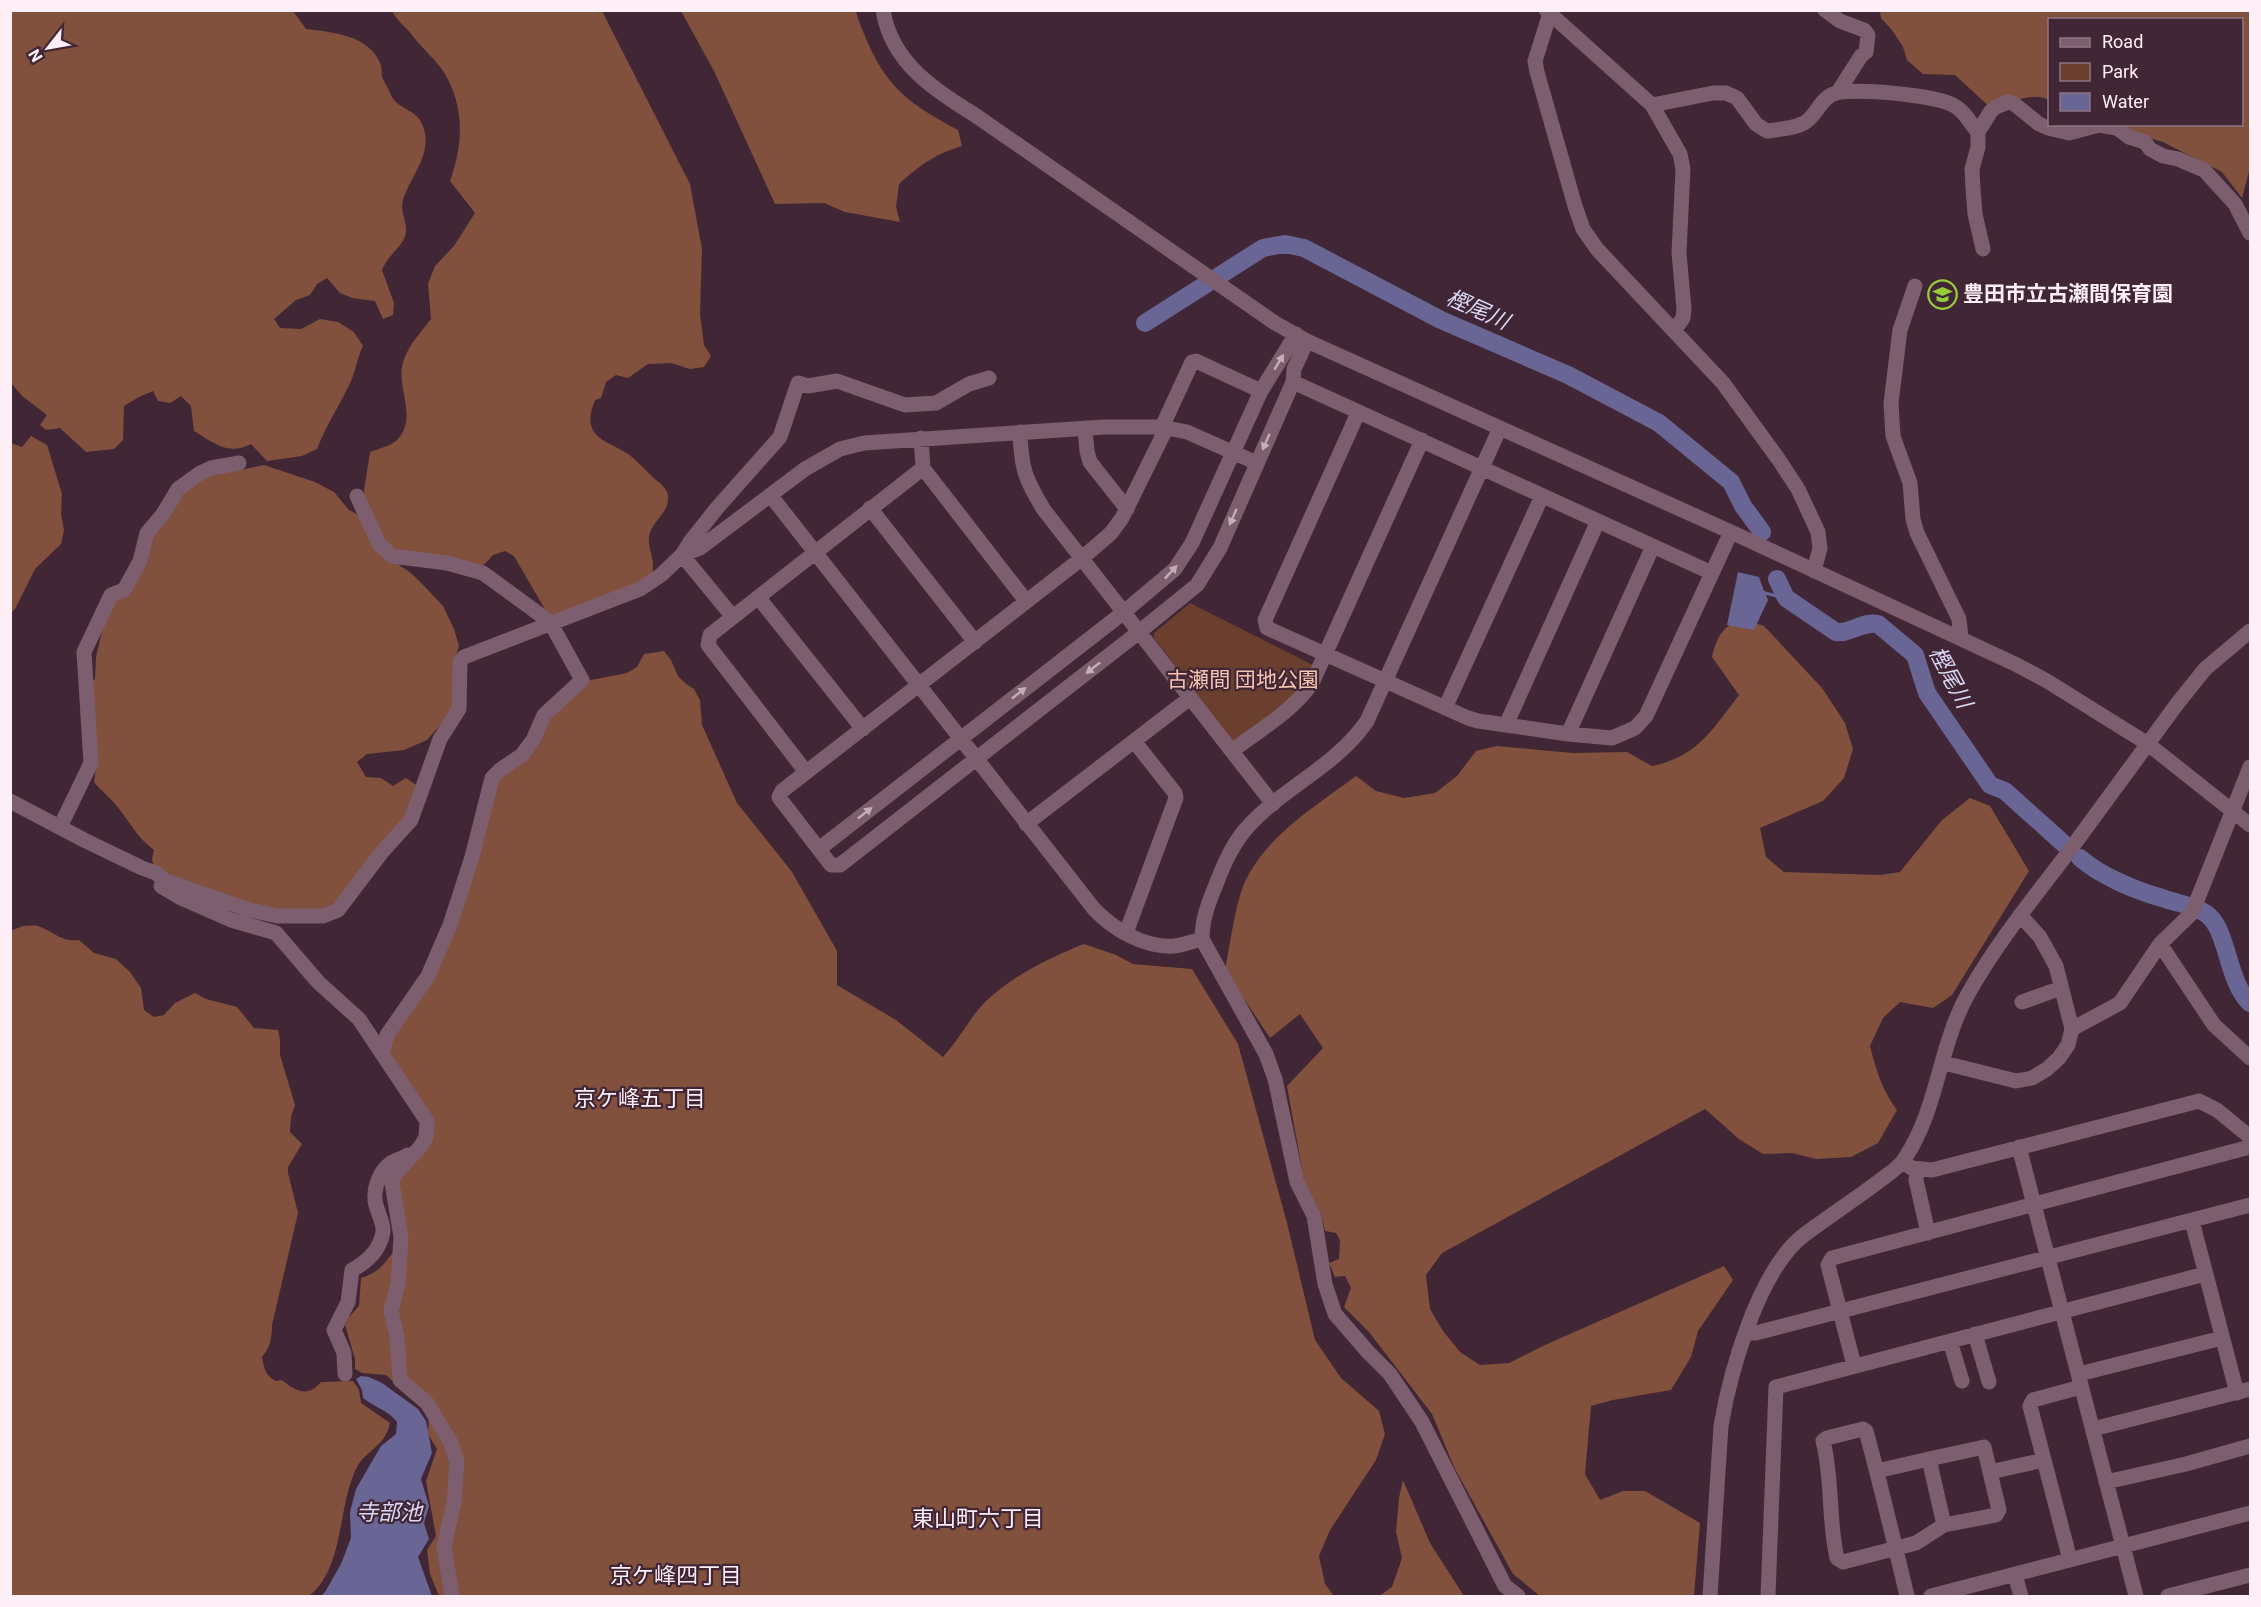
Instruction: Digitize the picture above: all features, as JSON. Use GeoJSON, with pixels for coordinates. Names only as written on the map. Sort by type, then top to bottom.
{"type":"FeatureCollection","features":[{"type":"Feature","properties":{"kind":"street"},"geometry":{"type":"LineString","coordinates":[[883,10],[885,25],[898,51],[916,74],[945,97],[975,115],[1258,312],[1301,338],[1731,532],[1961,638],[2047,681],[2148,744],[2250,825]]}},
{"type":"Feature","properties":{"kind":"street"},"geometry":{"type":"LineString","coordinates":[[1825,10],[1840,21],[1864,30],[1868,35],[1866,52],[1861,56],[1838,92]]}},
{"type":"Feature","properties":{"kind":"street"},"geometry":{"type":"LineString","coordinates":[[1674,331],[1683,318],[1684,309],[1679,253],[1683,163],[1674,140],[1652,105],[1549,12],[1535,61],[1556,143],[1583,229],[1597,249],[1734,397],[1798,489],[1813,518],[1820,540],[1819,557],[1814,571]]}},
{"type":"Feature","properties":{"kind":"street"},"geometry":{"type":"LineString","coordinates":[[1652,105],[1698,95],[1726,93],[1737,98],[1756,124],[1767,131],[1805,123],[1830,94],[1838,92],[1920,95],[1952,104],[1963,112],[1978,132]]}},
{"type":"Feature","properties":{"kind":"street"},"geometry":{"type":"LineString","coordinates":[[1983,249],[1975,214],[1972,169],[1978,132],[1990,111],[2008,102],[2013,103],[2039,124],[2059,132],[2069,133],[2095,126]]}},
{"type":"Feature","properties":{"kind":"street"},"geometry":{"type":"LineString","coordinates":[[2105,126],[2118,128],[2129,137],[2145,142],[2163,156],[2178,159],[2204,170],[2235,204],[2250,233]]}},
{"type":"Feature","properties":{"kind":"street"},"geometry":{"type":"LineString","coordinates":[[1915,286],[1900,330],[1892,395],[1893,436],[1910,483],[1913,519],[1917,533],[1959,619],[1961,638]]}},
{"type":"Feature","properties":{"kind":"street"},"geometry":{"type":"LineString","coordinates":[[1262,391],[1196,361],[1192,362],[1162,427],[1164,433],[1127,509],[1111,533],[1081,559],[782,791],[779,796],[831,865],[840,865],[1139,632],[1188,593],[1204,576],[1220,548],[1293,382],[1301,338]]}},
{"type":"Feature","properties":{"kind":"street"},"geometry":{"type":"LineString","coordinates":[[819,849],[1167,577],[1183,558],[1262,391],[1301,338]]}},
{"type":"Feature","properties":{"kind":"street"},"geometry":{"type":"LineString","coordinates":[[10,801],[156,873],[164,880],[246,909],[277,916],[323,916],[338,910],[382,852],[411,820],[440,739],[459,709],[460,662],[464,657],[648,585],[682,555],[717,508],[780,437],[798,382],[808,386],[837,381],[905,405],[936,403],[969,384],[989,378]]}},
{"type":"Feature","properties":{"kind":"street"},"geometry":{"type":"LineString","coordinates":[[1293,382],[1712,573]]}},
{"type":"Feature","properties":{"kind":"street"},"geometry":{"type":"LineString","coordinates":[[1358,413],[1265,621],[1268,628],[1326,656],[1468,718],[1568,734],[1612,738],[1639,724],[1646,716],[1731,532]]}},
{"type":"Feature","properties":{"kind":"street"},"geometry":{"type":"LineString","coordinates":[[682,555],[700,548],[805,469],[840,449],[864,443],[1085,428],[1162,427],[1187,432],[1257,464]]}},
{"type":"Feature","properties":{"kind":"street"},"geometry":{"type":"LineString","coordinates":[[1085,428],[1086,451],[1090,462],[1127,509]]}},
{"type":"Feature","properties":{"kind":"street"},"geometry":{"type":"LineString","coordinates":[[1500,428],[1371,714],[1356,735],[1338,753],[1273,804],[1246,829],[1231,850],[1206,910],[1202,939],[1266,1054],[1275,1079],[1297,1182],[1314,1216],[1325,1284],[1335,1314],[1390,1374],[1422,1422],[1505,1586],[1518,1596]]}},
{"type":"Feature","properties":{"kind":"street"},"geometry":{"type":"LineString","coordinates":[[1020,432],[1021,461],[1027,483],[1044,510],[1273,804]]}},
{"type":"Feature","properties":{"kind":"street"},"geometry":{"type":"LineString","coordinates":[[921,438],[923,468],[1026,601]]}},
{"type":"Feature","properties":{"kind":"street"},"geometry":{"type":"LineString","coordinates":[[1232,751],[1303,695],[1326,656],[1422,440]]}},
{"type":"Feature","properties":{"kind":"street"},"geometry":{"type":"LineString","coordinates":[[60,827],[91,763],[84,652],[107,603],[115,592],[124,590],[131,580],[140,561],[147,533],[163,514],[178,489],[211,468],[239,463]]}},
{"type":"Feature","properties":{"kind":"street"},"geometry":{"type":"LineString","coordinates":[[806,772],[708,645],[710,635],[923,468]]}},
{"type":"Feature","properties":{"kind":"street"},"geometry":{"type":"LineString","coordinates":[[357,496],[379,544],[392,556],[447,562],[483,573],[550,622],[582,680],[544,715],[533,740],[522,755],[492,778],[472,857],[450,925],[428,976],[387,1035],[382,1054]]}},
{"type":"Feature","properties":{"kind":"street"},"geometry":{"type":"LineString","coordinates":[[771,496],[1094,909],[1102,917],[1138,940],[1176,946],[1202,939]]}},
{"type":"Feature","properties":{"kind":"street"},"geometry":{"type":"LineString","coordinates":[[1445,708],[1542,496]]}},
{"type":"Feature","properties":{"kind":"street"},"geometry":{"type":"LineString","coordinates":[[870,508],[975,642]]}},
{"type":"Feature","properties":{"kind":"street"},"geometry":{"type":"LineString","coordinates":[[1506,725],[1598,521]]}},
{"type":"Feature","properties":{"kind":"street"},"geometry":{"type":"LineString","coordinates":[[1568,734],[1653,546]]}},
{"type":"Feature","properties":{"kind":"street"},"geometry":{"type":"LineString","coordinates":[[682,555],[733,617]]}},
{"type":"Feature","properties":{"kind":"street"},"geometry":{"type":"LineString","coordinates":[[758,597],[863,729]]}},
{"type":"Feature","properties":{"kind":"street"},"geometry":{"type":"LineString","coordinates":[[1928,1233],[1916,1180],[1910,1165],[1944,1063],[1948,1044],[1966,997],[1984,964],[2205,669],[2250,631]]}},
{"type":"Feature","properties":{"kind":"street"},"geometry":{"type":"LineString","coordinates":[[1026,824],[1190,698]]}},
{"type":"Feature","properties":{"kind":"street"},"geometry":{"type":"LineString","coordinates":[[1126,933],[1176,798],[1175,793],[1134,741]]}},
{"type":"Feature","properties":{"kind":"street"},"geometry":{"type":"LineString","coordinates":[[2072,1029],[2120,1003],[2160,944],[2194,908],[2250,767]]}},
{"type":"Feature","properties":{"kind":"street"},"geometry":{"type":"LineString","coordinates":[[150,871],[155,881],[181,898],[231,920],[276,933],[318,982],[359,1019],[427,1121],[426,1137],[396,1173],[392,1183],[401,1237],[398,1284],[391,1311],[397,1336],[400,1380],[427,1403],[451,1443],[457,1462],[454,1502],[444,1547],[452,1596]]}},
{"type":"Feature","properties":{"kind":"street"},"geometry":{"type":"LineString","coordinates":[[1944,1063],[2016,1081],[2032,1078],[2059,1058],[2068,1045],[2072,1029],[2056,966],[2040,937],[2020,915]]}},
{"type":"Feature","properties":{"kind":"street"},"geometry":{"type":"LineString","coordinates":[[2160,944],[2214,1025],[2250,1058]]}},
{"type":"Feature","properties":{"kind":"street"},"geometry":{"type":"LineString","coordinates":[[2022,1002],[2061,988]]}},
{"type":"Feature","properties":{"kind":"street"},"geometry":{"type":"LineString","coordinates":[[1710,1596],[1721,1426],[1725,1402],[1746,1333],[1769,1277],[1786,1252],[1803,1236],[1910,1165],[1932,1170],[2199,1101],[2217,1110],[2250,1137]]}},
{"type":"Feature","properties":{"kind":"street"},"geometry":{"type":"LineString","coordinates":[[1854,1365],[1828,1265],[1832,1258],[2246,1148],[2250,1144]]}},
{"type":"Feature","properties":{"kind":"street"},"geometry":{"type":"LineString","coordinates":[[2019,1147],[2136,1596]]}},
{"type":"Feature","properties":{"kind":"street"},"geometry":{"type":"LineString","coordinates":[[345,1374],[344,1353],[334,1330],[348,1302],[352,1270],[365,1263],[379,1246],[384,1229],[375,1201],[376,1186],[382,1173],[391,1163],[414,1153]]}},
{"type":"Feature","properties":{"kind":"street"},"geometry":{"type":"LineString","coordinates":[[1746,1333],[1756,1333],[2250,1205]]}},
{"type":"Feature","properties":{"kind":"street"},"geometry":{"type":"LineString","coordinates":[[2093,1429],[2244,1391],[2223,1338],[2192,1221]]}},
{"type":"Feature","properties":{"kind":"street"},"geometry":{"type":"LineString","coordinates":[[1768,1596],[1776,1387],[2205,1274]]}},
{"type":"Feature","properties":{"kind":"street"},"geometry":{"type":"LineString","coordinates":[[1975,1334],[1989,1382]]}},
{"type":"Feature","properties":{"kind":"street"},"geometry":{"type":"LineString","coordinates":[[2070,1560],[2030,1406],[2033,1400],[2080,1381],[2223,1338]]}},
{"type":"Feature","properties":{"kind":"street"},"geometry":{"type":"LineString","coordinates":[[1950,1341],[1962,1381]]}},
{"type":"Feature","properties":{"kind":"street"},"geometry":{"type":"LineString","coordinates":[[1877,1471],[1981,1446],[1985,1449],[1998,1513],[1944,1525],[1922,1540],[1895,1548],[1843,1562],[1837,1558],[1834,1544],[1829,1466],[1823,1442],[1827,1438],[1863,1429],[1866,1431],[1877,1471],[1895,1548],[1907,1596]]}},
{"type":"Feature","properties":{"kind":"street"},"geometry":{"type":"LineString","coordinates":[[2106,1482],[2186,1464],[2250,1446]]}},
{"type":"Feature","properties":{"kind":"street"},"geometry":{"type":"LineString","coordinates":[[1929,1460],[1944,1525]]}},
{"type":"Feature","properties":{"kind":"street"},"geometry":{"type":"LineString","coordinates":[[1990,1472],[2043,1460]]}},
{"type":"Feature","properties":{"kind":"street"},"geometry":{"type":"LineString","coordinates":[[1931,1596],[2250,1514]]}},
{"type":"Feature","properties":{"kind":"street"},"geometry":{"type":"LineString","coordinates":[[2015,1575],[2021,1596]]}},
{"type":"Feature","properties":{"kind":"street"},"geometry":{"type":"LineString","coordinates":[[2168,1596],[2227,1589],[2250,1575]]}},
{"type":"Feature","properties":{"kind":"green space","name":"古瀬間 団地公園"},"geometry":{"type":"Polygon","coordinates":[[[1190,603],[1315,666],[1289,703],[1233,742],[1154,638],[1154,633],[1190,603]]]}},
{"type":"Feature","properties":{"kind":"shaded area"},"geometry":{"type":"Polygon","coordinates":[[[10,11],[293,11],[306,29],[349,37],[368,47],[376,55],[381,65],[382,77],[391,95],[397,103],[415,114],[421,122],[426,142],[421,162],[402,204],[406,227],[405,236],[382,270],[394,303],[393,315],[383,319],[375,301],[352,298],[340,293],[327,278],[317,284],[310,295],[296,300],[274,319],[280,328],[301,329],[320,319],[338,322],[354,332],[363,346],[351,381],[317,449],[302,456],[267,461],[251,444],[235,449],[215,444],[194,431],[191,406],[181,396],[170,403],[158,401],[153,391],[124,406],[123,440],[114,449],[86,452],[60,428],[46,430],[40,425],[47,415],[22,396],[11,383],[10,11]]]}},
{"type":"Feature","properties":{"kind":"shaded area"},"geometry":{"type":"Polygon","coordinates":[[[392,11],[602,11],[690,184],[702,249],[700,314],[704,345],[711,356],[704,367],[690,369],[671,363],[648,364],[628,378],[616,375],[606,382],[601,398],[595,400],[590,422],[597,435],[632,457],[667,492],[666,508],[650,532],[652,574],[628,587],[550,618],[514,556],[505,551],[493,555],[480,569],[390,552],[365,500],[364,491],[370,452],[396,441],[406,424],[402,367],[410,347],[431,319],[428,284],[435,266],[454,246],[475,213],[450,181],[458,154],[460,127],[459,113],[451,87],[442,69],[392,11]]]}},
{"type":"Feature","properties":{"kind":"shaded area"},"geometry":{"type":"Polygon","coordinates":[[[681,11],[856,11],[875,58],[893,84],[915,104],[958,130],[962,146],[928,161],[899,184],[896,207],[900,222],[845,212],[824,203],[775,204],[714,71],[681,11]]]}},
{"type":"Feature","properties":{"kind":"shaded area"},"geometry":{"type":"Polygon","coordinates":[[[1880,11],[2250,11],[2250,168],[2242,198],[2222,172],[2163,142],[2111,126],[2243,126],[2243,18],[2048,18],[2048,100],[2028,97],[1993,110],[1955,75],[1923,74],[1907,60],[1903,47],[1881,18],[1880,11]]]}},
{"type":"Feature","properties":{"kind":"shaded area"},"geometry":{"type":"Polygon","coordinates":[[[31,436],[47,445],[62,494],[61,514],[64,530],[61,544],[35,569],[11,613],[11,443],[22,447],[31,436]]]}},
{"type":"Feature","properties":{"kind":"shaded area"},"geometry":{"type":"Polygon","coordinates":[[[264,465],[315,482],[334,492],[349,510],[364,518],[383,554],[411,573],[443,606],[459,646],[456,656],[455,708],[427,740],[404,750],[367,754],[357,762],[366,777],[381,778],[393,786],[406,778],[419,787],[408,818],[337,901],[324,910],[310,913],[247,906],[154,868],[152,859],[154,850],[139,836],[117,806],[94,782],[97,760],[89,683],[95,679],[96,657],[104,622],[147,541],[175,501],[217,470],[240,470],[264,465]]]}},
{"type":"Feature","properties":{"kind":"shaded area"},"geometry":{"type":"Polygon","coordinates":[[[1745,620],[1764,626],[1822,688],[1845,723],[1853,749],[1844,778],[1823,801],[1760,828],[1766,857],[1784,872],[1881,875],[1900,872],[1942,820],[1970,798],[1990,806],[2029,871],[1952,995],[1933,1008],[1900,1002],[1883,1018],[1870,1046],[1880,1080],[1897,1110],[1878,1143],[1851,1157],[1816,1159],[1792,1153],[1763,1154],[1739,1139],[1705,1109],[1442,1253],[1426,1275],[1430,1309],[1443,1331],[1460,1352],[1480,1365],[1509,1363],[1724,1266],[1733,1280],[1698,1331],[1691,1357],[1671,1390],[1591,1406],[1585,1474],[1600,1500],[1623,1491],[1645,1491],[1700,1523],[1694,1596],[1540,1596],[1513,1574],[1455,1469],[1432,1414],[1369,1332],[1344,1307],[1351,1288],[1345,1276],[1335,1277],[1329,1263],[1339,1259],[1340,1240],[1336,1233],[1325,1231],[1321,1213],[1304,1180],[1287,1086],[1323,1048],[1300,1014],[1270,1038],[1225,970],[1235,914],[1244,884],[1265,851],[1293,823],[1356,776],[1376,791],[1404,798],[1435,793],[1457,776],[1476,751],[1497,746],[1573,753],[1627,752],[1652,766],[1681,756],[1702,740],[1739,695],[1712,657],[1722,632],[1731,624],[1745,620]]]}},
{"type":"Feature","properties":{"kind":"shaded area"},"geometry":{"type":"Polygon","coordinates":[[[664,651],[678,676],[694,689],[700,700],[702,725],[737,803],[792,872],[837,951],[837,985],[896,1020],[943,1057],[980,1007],[1008,983],[1032,968],[1084,944],[1116,955],[1133,964],[1192,969],[1238,1044],[1287,1223],[1315,1340],[1341,1378],[1379,1411],[1385,1434],[1376,1460],[1330,1530],[1319,1556],[1325,1584],[1334,1596],[439,1596],[430,1574],[427,1550],[436,1536],[426,1481],[437,1449],[428,1434],[429,1415],[386,1375],[362,1373],[355,1369],[355,1359],[345,1325],[359,1306],[361,1278],[381,1267],[403,1244],[394,1183],[428,1138],[386,1056],[389,1036],[424,990],[494,781],[543,724],[586,681],[627,673],[637,667],[644,654],[664,651]]]}},
{"type":"Feature","properties":{"kind":"shaded area"},"geometry":{"type":"Polygon","coordinates":[[[23,926],[38,926],[68,940],[79,940],[94,953],[116,959],[130,972],[141,988],[144,1010],[154,1017],[164,1015],[175,1003],[195,993],[206,999],[237,1007],[254,1028],[278,1030],[280,1055],[295,1105],[290,1132],[302,1144],[288,1167],[298,1213],[272,1325],[270,1343],[262,1357],[264,1365],[268,1375],[273,1379],[282,1380],[302,1391],[311,1390],[321,1382],[353,1381],[359,1390],[361,1403],[390,1423],[380,1443],[357,1467],[346,1500],[335,1553],[329,1570],[321,1584],[309,1596],[11,1596],[10,931],[23,926]]]}},
{"type":"Feature","properties":{"kind":"shaded area"},"geometry":{"type":"Polygon","coordinates":[[[1403,1480],[1430,1543],[1464,1596],[1379,1596],[1392,1587],[1402,1558],[1396,1532],[1403,1480]]]}},
{"type":"Feature","properties":{"kind":"water"},"geometry":{"type":"Polygon","coordinates":[[[1738,572],[1759,577],[1764,591],[1783,596],[1782,599],[1766,595],[1768,600],[1754,630],[1727,625],[1738,572]]]}},
{"type":"Feature","properties":{"kind":"water","name":"寺部池"},"geometry":{"type":"Polygon","coordinates":[[[361,1376],[382,1383],[418,1409],[426,1421],[432,1453],[421,1479],[429,1506],[424,1523],[429,1539],[418,1557],[432,1596],[321,1596],[341,1564],[351,1538],[350,1512],[356,1489],[381,1446],[396,1434],[397,1422],[363,1398],[362,1390],[356,1379],[361,1376]]]}},
{"type":"Feature","properties":{"kind":"waterway","name":"樫尾川"},"geometry":{"type":"LineString","coordinates":[[1145,323],[1263,248],[1285,244],[1304,248],[1441,320],[1568,375],[1659,423],[1731,482],[1743,506],[1762,532]]}},
{"type":"Feature","properties":{"kind":"waterway","name":"樫尾川"},"geometry":{"type":"LineString","coordinates":[[1777,579],[1786,598],[1836,632],[1867,624],[1878,624],[1915,655],[1927,693],[1990,785],[2005,791],[2064,844]]}},
{"type":"Feature","properties":{"kind":"waterway","name":"樫尾川"},"geometry":{"type":"LineString","coordinates":[[2080,858],[2098,871],[2129,887],[2193,907],[2209,916],[2220,934],[2237,983],[2250,1003]]}},
{"type":"Feature","properties":{"kind":"place","name":"豊田市立古瀬間保育園"},"geometry":{"type":"Point","coordinates":[1942,294]}},
{"type":"Feature","properties":{"kind":"district","name":"京ケ峰五丁目"},"geometry":{"type":"Point","coordinates":[640,1098]}},
{"type":"Feature","properties":{"kind":"district","name":"東山町六丁目"},"geometry":{"type":"Point","coordinates":[978,1518]}},
{"type":"Feature","properties":{"kind":"district","name":"京ケ峰四丁目"},"geometry":{"type":"Point","coordinates":[676,1575]}}]}
